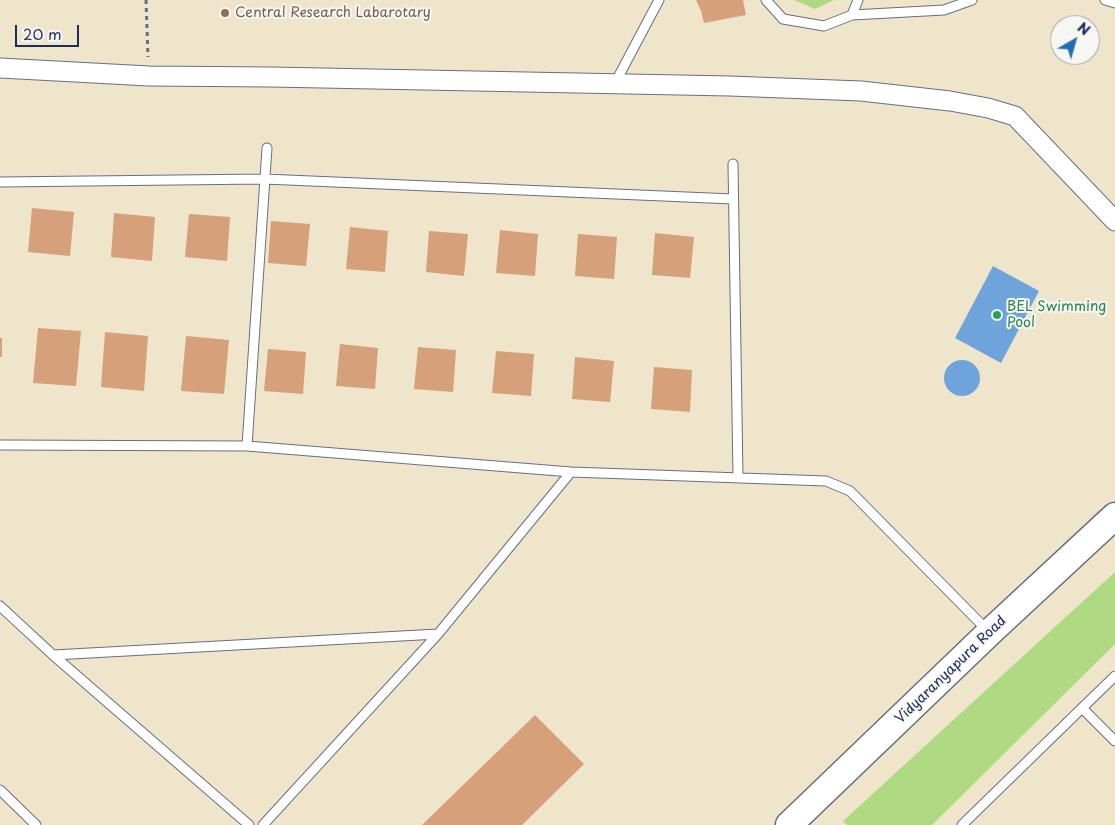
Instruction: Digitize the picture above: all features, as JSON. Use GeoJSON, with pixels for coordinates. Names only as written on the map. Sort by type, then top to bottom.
{"type":"FeatureCollection","features":[{"type":"Feature","properties":{"kind":"main road","name":"Vidyaranyapura Road"},"geometry":{"type":"LineString","coordinates":[[797,820],[990,632],[1115,516]]}},
{"type":"Feature","properties":{"kind":"street"},"geometry":{"type":"LineString","coordinates":[[0,68],[149,76],[730,86],[861,91],[950,101],[988,108],[1015,116],[1115,221]]}},
{"type":"Feature","properties":{"kind":"lane"},"geometry":{"type":"LineString","coordinates":[[615,83],[659,0]]}},
{"type":"Feature","properties":{"kind":"lane"},"geometry":{"type":"LineString","coordinates":[[766,0],[783,19],[824,26],[852,15],[944,10],[972,0]]}},
{"type":"Feature","properties":{"kind":"lane"},"geometry":{"type":"LineString","coordinates":[[852,15],[858,0]]}},
{"type":"Feature","properties":{"kind":"lane"},"geometry":{"type":"LineString","coordinates":[[1104,0],[1115,3]]}},
{"type":"Feature","properties":{"kind":"lane"},"geometry":{"type":"LineString","coordinates":[[247,446],[267,148]]}},
{"type":"Feature","properties":{"kind":"lane"},"geometry":{"type":"LineString","coordinates":[[733,164],[738,477]]}},
{"type":"Feature","properties":{"kind":"lane"},"geometry":{"type":"LineString","coordinates":[[0,182],[264,179],[733,199]]}},
{"type":"Feature","properties":{"kind":"lane"},"geometry":{"type":"LineString","coordinates":[[0,445],[247,446],[571,472],[826,481],[850,491],[990,632]]}},
{"type":"Feature","properties":{"kind":"lane"},"geometry":{"type":"LineString","coordinates":[[263,825],[438,634],[571,472]]}},
{"type":"Feature","properties":{"kind":"lane"},"geometry":{"type":"LineString","coordinates":[[0,606],[53,655],[249,825]]}},
{"type":"Feature","properties":{"kind":"lane"},"geometry":{"type":"LineString","coordinates":[[53,655],[438,634]]}},
{"type":"Feature","properties":{"kind":"lane"},"geometry":{"type":"LineString","coordinates":[[962,825],[1115,676]]}},
{"type":"Feature","properties":{"kind":"lane"},"geometry":{"type":"LineString","coordinates":[[1082,708],[1115,741]]}},
{"type":"Feature","properties":{"kind":"lane"},"geometry":{"type":"LineString","coordinates":[[0,790],[36,825]]}},
{"type":"Feature","properties":{"kind":"path"},"geometry":{"type":"LineString","coordinates":[[146,0],[149,76]]}},
{"type":"Feature","properties":{"kind":"green space"},"geometry":{"type":"Polygon","coordinates":[[[794,0],[834,0],[815,9],[794,0]]]}},
{"type":"Feature","properties":{"kind":"green space"},"geometry":{"type":"Polygon","coordinates":[[[1115,572],[1115,644],[932,825],[847,825],[843,821],[1115,572]]]}},
{"type":"Feature","properties":{"kind":"water","name":"BEL Swimming Pool"},"geometry":{"type":"Polygon","coordinates":[[[993,266],[1039,291],[1001,363],[955,338],[993,266]]]}},
{"type":"Feature","properties":{"kind":"water"},"geometry":{"type":"Polygon","coordinates":[[[962,360],[974,366],[980,378],[974,390],[962,396],[950,390],[944,378],[950,366],[962,360]]]}},
{"type":"Feature","properties":{"kind":"building"},"geometry":{"type":"Polygon","coordinates":[[[696,0],[743,0],[746,15],[704,23],[696,0]]]}},
{"type":"Feature","properties":{"kind":"building"},"geometry":{"type":"Polygon","coordinates":[[[32,208],[74,212],[70,256],[28,252],[32,208]]]}},
{"type":"Feature","properties":{"kind":"building"},"geometry":{"type":"Polygon","coordinates":[[[114,213],[155,217],[152,261],[111,257],[114,213]]]}},
{"type":"Feature","properties":{"kind":"building"},"geometry":{"type":"Polygon","coordinates":[[[189,214],[230,217],[227,261],[185,257],[189,214]]]}},
{"type":"Feature","properties":{"kind":"building"},"geometry":{"type":"Polygon","coordinates":[[[271,221],[310,224],[306,266],[268,263],[271,221]]]}},
{"type":"Feature","properties":{"kind":"building"},"geometry":{"type":"Polygon","coordinates":[[[350,227],[388,231],[385,272],[346,269],[350,227]]]}},
{"type":"Feature","properties":{"kind":"building"},"geometry":{"type":"Polygon","coordinates":[[[500,230],[538,234],[535,276],[496,273],[500,230]]]}},
{"type":"Feature","properties":{"kind":"building"},"geometry":{"type":"Polygon","coordinates":[[[429,231],[468,234],[464,276],[426,272],[429,231]]]}},
{"type":"Feature","properties":{"kind":"building"},"geometry":{"type":"Polygon","coordinates":[[[655,233],[694,237],[690,278],[652,275],[655,233]]]}},
{"type":"Feature","properties":{"kind":"building"},"geometry":{"type":"Polygon","coordinates":[[[578,234],[617,237],[614,279],[575,276],[578,234]]]}},
{"type":"Feature","properties":{"kind":"building"},"geometry":{"type":"Polygon","coordinates":[[[38,328],[81,331],[76,386],[33,383],[38,328]]]}},
{"type":"Feature","properties":{"kind":"building"},"geometry":{"type":"Polygon","coordinates":[[[105,332],[148,336],[144,391],[101,387],[105,332]]]}},
{"type":"Feature","properties":{"kind":"building"},"geometry":{"type":"Polygon","coordinates":[[[186,336],[229,340],[224,394],[181,391],[186,336]]]}},
{"type":"Feature","properties":{"kind":"building"},"geometry":{"type":"Polygon","coordinates":[[[0,338],[2,338],[2,357],[0,357],[0,338]]]}},
{"type":"Feature","properties":{"kind":"building"},"geometry":{"type":"Polygon","coordinates":[[[340,344],[378,348],[375,389],[336,386],[340,344]]]}},
{"type":"Feature","properties":{"kind":"building"},"geometry":{"type":"Polygon","coordinates":[[[418,347],[456,350],[453,392],[414,389],[418,347]]]}},
{"type":"Feature","properties":{"kind":"building"},"geometry":{"type":"Polygon","coordinates":[[[268,349],[306,352],[303,394],[264,391],[268,349]]]}},
{"type":"Feature","properties":{"kind":"building"},"geometry":{"type":"Polygon","coordinates":[[[496,351],[534,354],[531,396],[492,393],[496,351]]]}},
{"type":"Feature","properties":{"kind":"building"},"geometry":{"type":"Polygon","coordinates":[[[575,357],[614,361],[610,402],[572,399],[575,357]]]}},
{"type":"Feature","properties":{"kind":"building"},"geometry":{"type":"Polygon","coordinates":[[[654,367],[692,370],[690,412],[651,409],[654,367]]]}},
{"type":"Feature","properties":{"kind":"building"},"geometry":{"type":"Polygon","coordinates":[[[535,715],[584,764],[522,825],[422,825],[535,715]]]}},
{"type":"Feature","properties":{"kind":"place","name":"Central Research Labarotary"},"geometry":{"type":"Point","coordinates":[225,13]}},
{"type":"Feature","properties":{"kind":"place","name":"BEL Swimming Pool"},"geometry":{"type":"Point","coordinates":[997,315]}}]}
